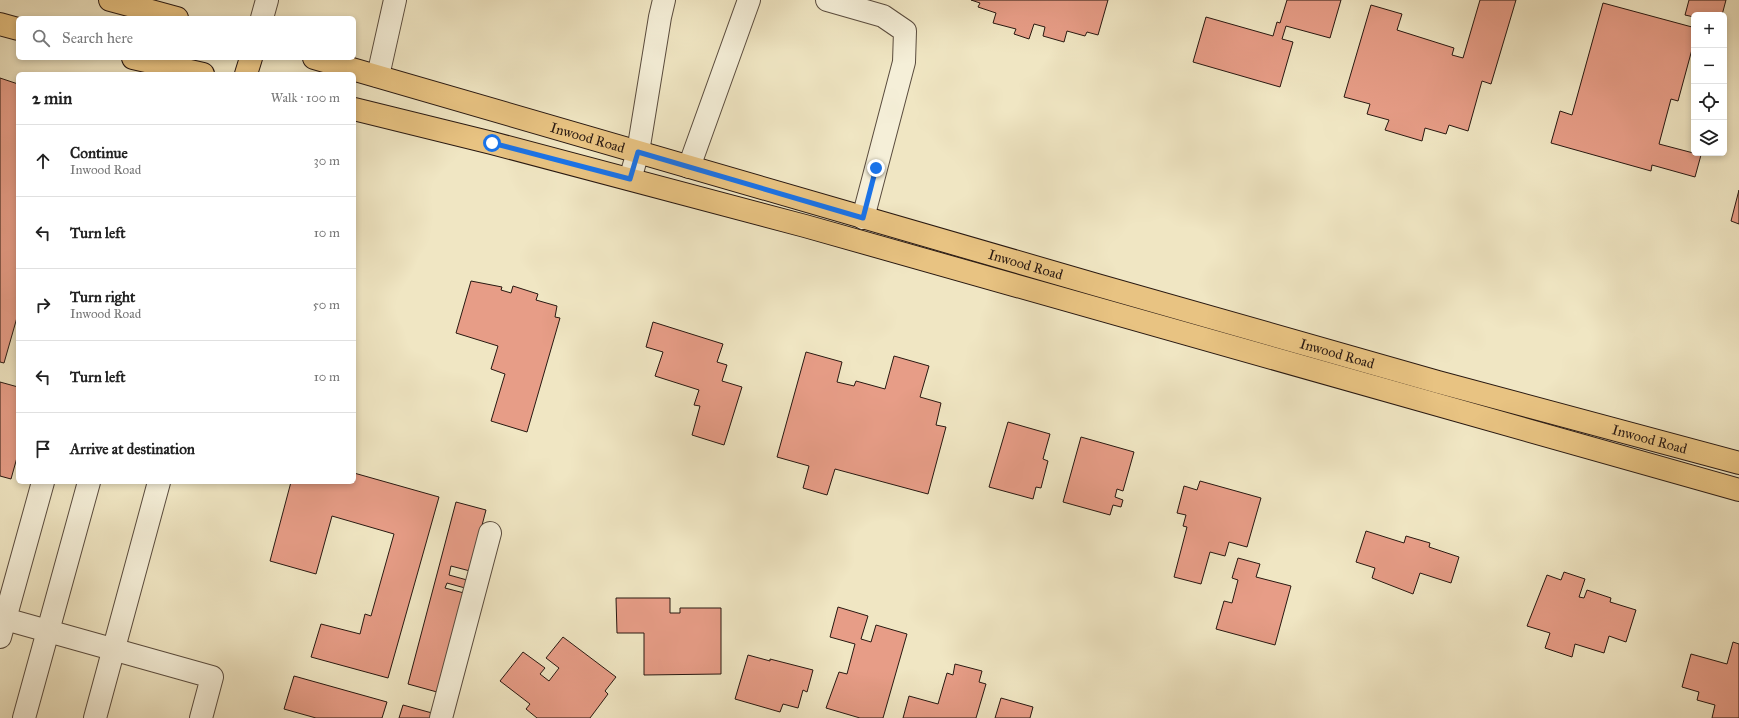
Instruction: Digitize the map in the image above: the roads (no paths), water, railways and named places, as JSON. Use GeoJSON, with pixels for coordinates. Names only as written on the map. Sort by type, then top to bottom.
{"type":"FeatureCollection","features":[{"type":"Feature","properties":{"kind":"main road"},"geometry":{"type":"LineString","coordinates":[[110,0],[168,10]]}},
{"type":"Feature","properties":{"kind":"main road"},"geometry":{"type":"LineString","coordinates":[[0,24],[16,28]]}},
{"type":"Feature","properties":{"kind":"main road"},"geometry":{"type":"LineString","coordinates":[[247,72],[250,60]]}},
{"type":"Feature","properties":{"kind":"main road","name":"Inwood Road"},"geometry":{"type":"LineString","coordinates":[[321,60],[863,218],[1438,382],[1739,463]]}},
{"type":"Feature","properties":{"kind":"main road"},"geometry":{"type":"LineString","coordinates":[[141,64],[191,72]]}},
{"type":"Feature","properties":{"kind":"main road","name":"Inwood Road"},"geometry":{"type":"LineString","coordinates":[[356,109],[492,143],[805,226],[1739,490]]}},
{"type":"Feature","properties":{"kind":"street"},"geometry":{"type":"LineString","coordinates":[[263,16],[267,0]]}},
{"type":"Feature","properties":{"kind":"street"},"geometry":{"type":"LineString","coordinates":[[378,76],[395,0]]}},
{"type":"Feature","properties":{"kind":"street"},"geometry":{"type":"LineString","coordinates":[[630,179],[638,152],[664,0]]}},
{"type":"Feature","properties":{"kind":"street"},"geometry":{"type":"LineString","coordinates":[[689,167],[749,0]]}},
{"type":"Feature","properties":{"kind":"street"},"geometry":{"type":"LineString","coordinates":[[827,0],[883,16],[905,32],[904,62],[863,218]]}},
{"type":"Feature","properties":{"kind":"street"},"geometry":{"type":"LineString","coordinates":[[42,484],[2,628],[48,631],[212,677],[201,718]]}},
{"type":"Feature","properties":{"kind":"street"},"geometry":{"type":"LineString","coordinates":[[24,718],[88,484]]}},
{"type":"Feature","properties":{"kind":"street"},"geometry":{"type":"LineString","coordinates":[[95,718],[112,650],[158,484]]}},
{"type":"Feature","properties":{"kind":"street"},"geometry":{"type":"LineString","coordinates":[[441,718],[490,533]]}}]}
